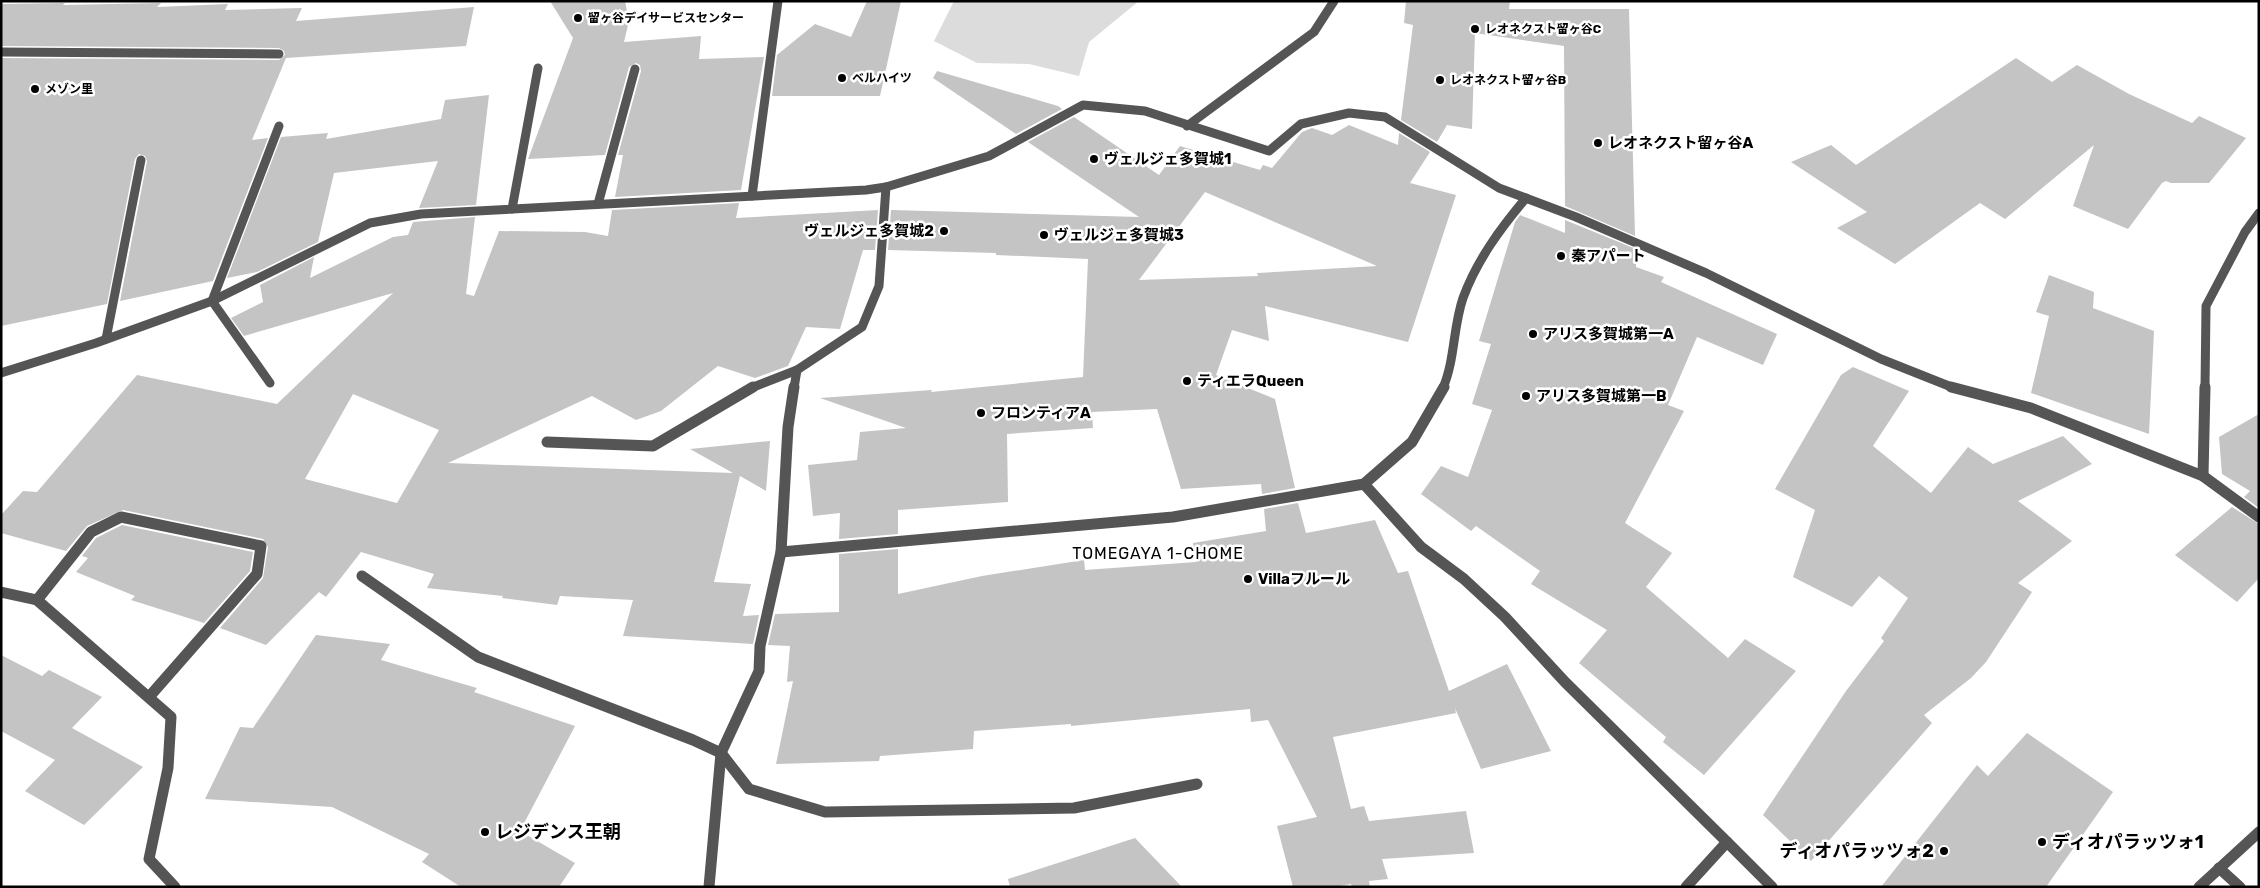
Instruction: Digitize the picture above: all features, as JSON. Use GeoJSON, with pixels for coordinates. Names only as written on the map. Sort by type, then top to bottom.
{"type":"FeatureCollection","features":[{"type":"Feature","properties":{"kind":"street"},"geometry":{"type":"LineString","coordinates":[[752,196],[778,1]]}},
{"type":"Feature","properties":{"kind":"street"},"geometry":{"type":"LineString","coordinates":[[1187,126],[1314,32],[1334,1]]}},
{"type":"Feature","properties":{"kind":"street"},"geometry":{"type":"LineString","coordinates":[[1,52],[279,54]]}},
{"type":"Feature","properties":{"kind":"street"},"geometry":{"type":"LineString","coordinates":[[512,209],[538,68]]}},
{"type":"Feature","properties":{"kind":"street"},"geometry":{"type":"LineString","coordinates":[[598,204],[635,69]]}},
{"type":"Feature","properties":{"kind":"street"},"geometry":{"type":"LineString","coordinates":[[1,373],[106,339],[212,301],[262,278],[370,223],[421,214],[866,190],[886,186],[988,156],[1083,105],[1145,111],[1269,151],[1301,124],[1349,113],[1385,117],[1499,188],[1706,273],[1881,359],[1964,392],[2031,408],[2203,476],[2259,517]]}},
{"type":"Feature","properties":{"kind":"street"},"geometry":{"type":"LineString","coordinates":[[212,301],[279,126]]}},
{"type":"Feature","properties":{"kind":"street"},"geometry":{"type":"LineString","coordinates":[[106,339],[141,160]]}},
{"type":"Feature","properties":{"kind":"street"},"geometry":{"type":"LineString","coordinates":[[547,442],[653,446],[758,384],[797,370],[862,327],[879,286],[886,186]]}},
{"type":"Feature","properties":{"kind":"street"},"geometry":{"type":"LineString","coordinates":[[781,552],[1173,517],[1364,484],[1412,442],[1444,386],[1463,299],[1479,262],[1496,234],[1526,198]]}},
{"type":"Feature","properties":{"kind":"street"},"geometry":{"type":"LineString","coordinates":[[2203,476],[2206,306],[2245,232],[2259,214]]}},
{"type":"Feature","properties":{"kind":"street"},"geometry":{"type":"LineString","coordinates":[[212,301],[270,383]]}},
{"type":"Feature","properties":{"kind":"street"},"geometry":{"type":"LineString","coordinates":[[708,887],[720,753],[759,671],[760,646],[781,552],[788,427],[797,370]]}},
{"type":"Feature","properties":{"kind":"street"},"geometry":{"type":"LineString","coordinates":[[1364,484],[1421,548],[1464,579],[1498,611],[1565,682],[1772,887]]}},
{"type":"Feature","properties":{"kind":"street"},"geometry":{"type":"LineString","coordinates":[[37,600],[91,532],[121,517],[261,546],[257,574],[149,697]]}},
{"type":"Feature","properties":{"kind":"street"},"geometry":{"type":"LineString","coordinates":[[362,576],[478,657],[693,740],[720,753],[750,789],[825,812],[1074,808],[1197,784]]}},
{"type":"Feature","properties":{"kind":"street"},"geometry":{"type":"LineString","coordinates":[[1,592],[37,600],[171,717],[168,768],[149,859],[175,887]]}},
{"type":"Feature","properties":{"kind":"street"},"geometry":{"type":"LineString","coordinates":[[2199,887],[2259,832]]}},
{"type":"Feature","properties":{"kind":"street"},"geometry":{"type":"LineString","coordinates":[[1686,887],[1727,842]]}},
{"type":"Feature","properties":{"kind":"street"},"geometry":{"type":"LineString","coordinates":[[2219,868],[2240,887]]}},
{"type":"Feature","properties":{"kind":"shaded area"},"geometry":{"type":"Polygon","coordinates":[[[954,1],[1139,1],[1089,42],[1079,76],[1029,64],[977,63],[934,41],[954,1]]]}},
{"type":"Feature","properties":{"kind":"building"},"geometry":{"type":"Polygon","coordinates":[[[550,1],[625,1],[629,21],[624,42],[701,36],[699,59],[764,57],[741,190],[615,197],[623,155],[618,155],[641,71],[640,65],[636,63],[629,67],[605,155],[528,159],[573,38],[550,1]]]}},
{"type":"Feature","properties":{"kind":"building"},"geometry":{"type":"Polygon","coordinates":[[[867,1],[901,1],[880,96],[772,96],[777,55],[815,24],[851,37],[867,1]]]}},
{"type":"Feature","properties":{"kind":"building"},"geometry":{"type":"Polygon","coordinates":[[[1406,1],[1510,1],[1509,9],[1629,9],[1635,236],[1565,206],[1564,46],[1475,33],[1472,129],[1447,125],[1437,142],[1401,120],[1413,25],[1404,23],[1406,1]]]}},
{"type":"Feature","properties":{"kind":"building"},"geometry":{"type":"Polygon","coordinates":[[[65,3],[63,5],[161,3],[157,7],[228,4],[225,10],[302,8],[296,21],[474,7],[466,46],[286,58],[252,140],[268,138],[213,281],[120,301],[147,161],[145,156],[139,154],[135,159],[107,304],[1,326],[1,58],[279,60],[285,55],[284,51],[279,48],[1,46],[1,4],[65,3]]]}},
{"type":"Feature","properties":{"kind":"building"},"geometry":{"type":"Polygon","coordinates":[[[2016,58],[2052,82],[2077,65],[2129,94],[2192,123],[2199,116],[2246,138],[2209,183],[2171,183],[2166,181],[2162,183],[2128,229],[2073,206],[2094,145],[2005,219],[1980,203],[1895,264],[1837,228],[1867,212],[1791,162],[1831,145],[1856,165],[2016,58]]]}},
{"type":"Feature","properties":{"kind":"building"},"geometry":{"type":"Polygon","coordinates":[[[937,71],[1058,106],[1062,109],[1016,134],[933,78],[937,71]]]}},
{"type":"Feature","properties":{"kind":"building"},"geometry":{"type":"Polygon","coordinates":[[[489,95],[476,205],[419,208],[438,161],[334,173],[318,242],[257,272],[227,278],[281,137],[328,133],[326,139],[441,119],[445,100],[489,95]]]}},
{"type":"Feature","properties":{"kind":"building"},"geometry":{"type":"Polygon","coordinates":[[[1074,117],[1159,175],[1180,146],[1260,170],[1263,165],[1272,168],[1302,132],[1312,128],[1332,135],[1349,125],[1398,145],[1399,133],[1430,152],[1410,183],[1456,195],[1408,342],[1265,306],[1269,341],[1232,330],[1216,375],[1275,399],[1295,488],[1262,494],[1261,484],[1181,489],[1157,409],[1092,412],[1093,428],[1007,434],[1008,502],[898,510],[898,534],[839,539],[840,513],[813,516],[808,465],[857,460],[860,432],[906,428],[820,398],[932,390],[931,392],[1083,377],[1088,259],[996,255],[996,253],[888,250],[891,210],[1139,217],[1028,142],[1074,117]],[[1205,192],[1139,280],[1258,276],[1257,273],[1377,266],[1205,192]]]}},
{"type":"Feature","properties":{"kind":"building"},"geometry":{"type":"Polygon","coordinates":[[[739,203],[736,218],[878,210],[875,250],[863,250],[840,329],[806,327],[788,366],[755,378],[718,366],[661,411],[636,420],[592,396],[448,463],[733,473],[690,449],[770,441],[766,491],[740,476],[714,582],[751,584],[743,616],[759,615],[753,644],[623,636],[633,600],[560,596],[557,605],[502,598],[503,596],[427,588],[434,574],[361,552],[326,597],[319,592],[266,645],[220,628],[263,578],[268,547],[263,539],[123,510],[87,526],[66,551],[1,533],[1,515],[23,491],[37,492],[137,375],[277,404],[393,293],[244,336],[231,318],[263,302],[260,285],[314,257],[310,278],[393,237],[408,235],[413,222],[475,217],[466,294],[474,296],[499,231],[585,232],[608,236],[612,210],[739,203]],[[353,394],[305,479],[397,503],[439,430],[353,394]]]}},
{"type":"Feature","properties":{"kind":"building"},"geometry":{"type":"Polygon","coordinates":[[[1520,215],[1565,233],[1565,220],[1636,249],[1636,267],[1664,277],[1661,282],[1777,334],[1763,365],[1697,337],[1668,405],[1684,411],[1625,523],[1672,553],[1646,587],[1728,658],[1745,639],[1796,671],[1704,775],[1663,742],[1666,737],[1579,663],[1607,630],[1531,584],[1540,571],[1476,526],[1471,531],[1421,494],[1441,466],[1468,477],[1492,410],[1472,404],[1491,344],[1479,341],[1515,222],[1520,215]]]}},
{"type":"Feature","properties":{"kind":"building"},"geometry":{"type":"Polygon","coordinates":[[[2049,275],[2094,292],[2093,308],[2154,331],[2149,434],[2031,393],[2049,316],[2036,312],[2049,275]]]}},
{"type":"Feature","properties":{"kind":"building"},"geometry":{"type":"Polygon","coordinates":[[[1853,367],[1909,391],[1873,446],[1931,493],[1968,447],[1993,464],[2063,436],[2092,464],[2018,501],[2072,541],[2018,583],[2032,592],[1986,662],[1971,678],[1924,715],[1932,723],[1811,861],[1763,815],[1846,691],[1884,641],[1881,638],[1908,598],[1879,576],[1852,607],[1793,577],[1815,510],[1775,489],[1841,375],[1853,367]]]}},
{"type":"Feature","properties":{"kind":"building"},"geometry":{"type":"Polygon","coordinates":[[[2259,414],[2259,508],[2244,497],[2250,491],[2222,474],[2219,437],[2259,414]]]}},
{"type":"Feature","properties":{"kind":"building"},"geometry":{"type":"Polygon","coordinates":[[[1298,503],[1306,533],[1375,520],[1398,573],[1408,571],[1449,691],[1507,664],[1551,751],[1481,769],[1455,708],[1456,713],[1333,737],[1351,809],[1364,806],[1369,821],[1466,811],[1474,853],[1382,859],[1388,879],[1369,881],[1370,887],[1352,887],[1351,884],[1333,887],[1293,887],[1277,826],[1317,817],[1268,720],[1251,722],[1250,709],[1071,726],[1071,724],[974,731],[973,749],[880,756],[879,761],[776,764],[793,681],[787,682],[790,646],[768,645],[775,614],[839,612],[839,554],[898,549],[898,594],[982,576],[1084,560],[1085,570],[1196,562],[1193,543],[1266,531],[1264,509],[1298,503]]]}},
{"type":"Feature","properties":{"kind":"building"},"geometry":{"type":"Polygon","coordinates":[[[2232,507],[2259,524],[2259,578],[2237,602],[2175,555],[2232,507]]]}},
{"type":"Feature","properties":{"kind":"building"},"geometry":{"type":"Polygon","coordinates":[[[122,525],[253,552],[250,571],[204,623],[131,600],[135,596],[76,572],[88,558],[82,556],[96,538],[122,525]]]}},
{"type":"Feature","properties":{"kind":"building"},"geometry":{"type":"Polygon","coordinates":[[[316,635],[390,644],[381,660],[477,688],[474,692],[575,726],[520,831],[575,863],[559,887],[461,887],[422,862],[429,854],[332,807],[205,799],[240,727],[253,728],[316,635]]]}},
{"type":"Feature","properties":{"kind":"building"},"geometry":{"type":"Polygon","coordinates":[[[1,655],[42,676],[49,670],[102,697],[72,728],[143,767],[84,825],[25,791],[55,760],[1,731],[1,655]]]}},
{"type":"Feature","properties":{"kind":"building"},"geometry":{"type":"Polygon","coordinates":[[[2027,733],[2113,792],[2046,887],[1881,887],[1977,765],[1988,776],[2027,733]]]}},
{"type":"Feature","properties":{"kind":"building"},"geometry":{"type":"Polygon","coordinates":[[[1135,838],[1182,887],[1010,887],[1008,879],[1135,838]]]}},
{"type":"Feature","properties":{"kind":"place","name":"留ヶ谷デイサービスセンター"},"geometry":{"type":"Point","coordinates":[578,18]}},
{"type":"Feature","properties":{"kind":"place","name":"レオネクスト留ヶ谷C"},"geometry":{"type":"Point","coordinates":[1475,29]}},
{"type":"Feature","properties":{"kind":"place","name":"ベルハイツ"},"geometry":{"type":"Point","coordinates":[842,78]}},
{"type":"Feature","properties":{"kind":"place","name":"レオネクスト留ヶ谷B"},"geometry":{"type":"Point","coordinates":[1440,80]}},
{"type":"Feature","properties":{"kind":"place","name":"メゾン里"},"geometry":{"type":"Point","coordinates":[35,89]}},
{"type":"Feature","properties":{"kind":"place","name":"レオネクスト留ヶ谷A"},"geometry":{"type":"Point","coordinates":[1598,143]}},
{"type":"Feature","properties":{"kind":"place","name":"ヴェルジェ多賀城1"},"geometry":{"type":"Point","coordinates":[1094,159]}},
{"type":"Feature","properties":{"kind":"place","name":"ヴェルジェ多賀城2"},"geometry":{"type":"Point","coordinates":[944,231]}},
{"type":"Feature","properties":{"kind":"place","name":"ヴェルジェ多賀城3"},"geometry":{"type":"Point","coordinates":[1044,235]}},
{"type":"Feature","properties":{"kind":"place","name":"秦アパート"},"geometry":{"type":"Point","coordinates":[1561,256]}},
{"type":"Feature","properties":{"kind":"place","name":"アリス多賀城第一A"},"geometry":{"type":"Point","coordinates":[1533,334]}},
{"type":"Feature","properties":{"kind":"place","name":"ティエラQueen"},"geometry":{"type":"Point","coordinates":[1187,381]}},
{"type":"Feature","properties":{"kind":"place","name":"アリス多賀城第一B"},"geometry":{"type":"Point","coordinates":[1526,396]}},
{"type":"Feature","properties":{"kind":"place","name":"フロンティアA"},"geometry":{"type":"Point","coordinates":[981,413]}},
{"type":"Feature","properties":{"kind":"place","name":"Villaフルール"},"geometry":{"type":"Point","coordinates":[1248,579]}},
{"type":"Feature","properties":{"kind":"place","name":"レジデンス王朝"},"geometry":{"type":"Point","coordinates":[485,832]}},
{"type":"Feature","properties":{"kind":"place","name":"ディオパラッツォ1"},"geometry":{"type":"Point","coordinates":[2042,842]}},
{"type":"Feature","properties":{"kind":"place","name":"ディオパラッツォ2"},"geometry":{"type":"Point","coordinates":[1944,851]}},
{"type":"Feature","properties":{"kind":"district","name":"TOMEGAYA 1-CHOME"},"geometry":{"type":"Point","coordinates":[1158,553]}}]}
